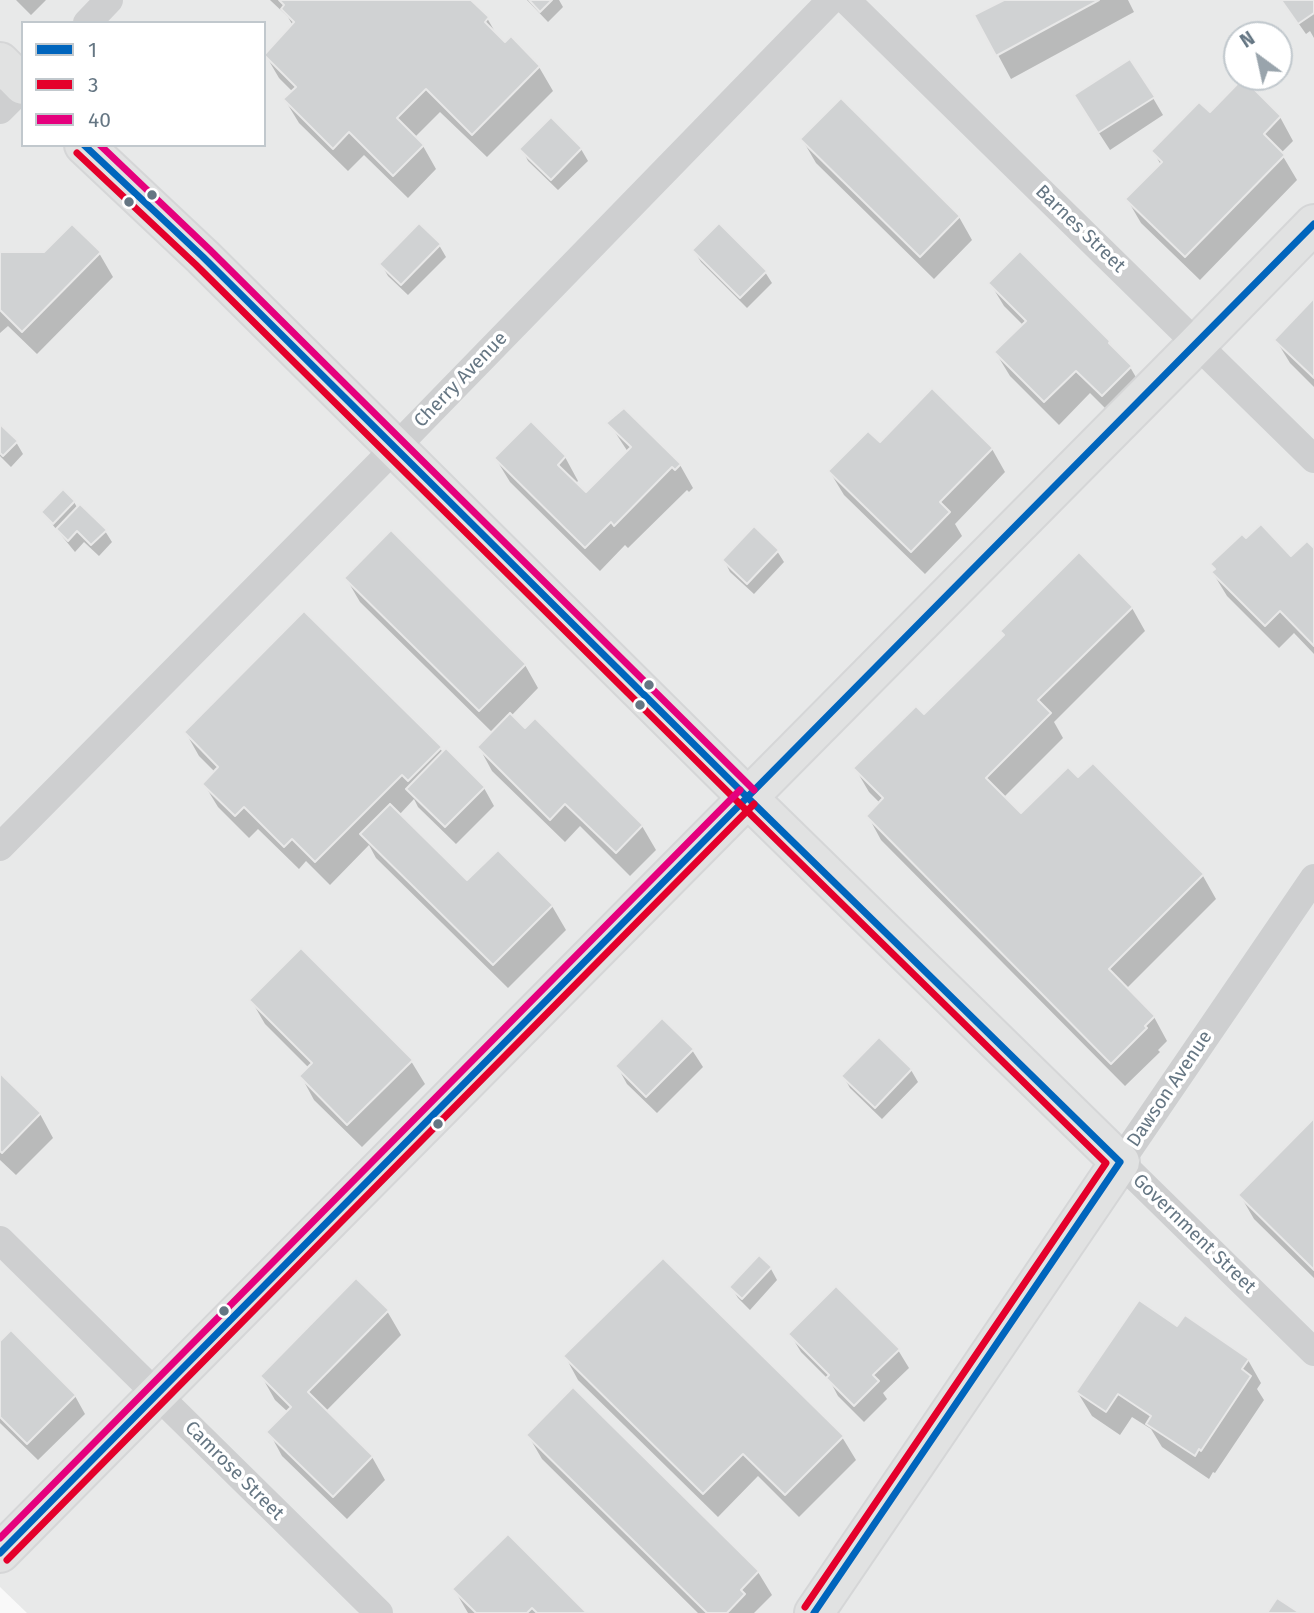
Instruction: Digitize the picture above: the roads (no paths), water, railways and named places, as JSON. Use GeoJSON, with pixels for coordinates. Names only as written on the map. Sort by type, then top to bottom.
{"type":"FeatureCollection","features":[{"type":"Feature","properties":{"kind":"street"},"geometry":{"type":"LineString","coordinates":[[89,21],[109,0]]}},
{"type":"Feature","properties":{"kind":"street","name":"Cherry Avenue"},"geometry":{"type":"LineString","coordinates":[[0,847],[396,447],[831,0]]}},
{"type":"Feature","properties":{"kind":"street","name":"Barnes Street"},"geometry":{"type":"LineString","coordinates":[[846,0],[1314,459]]}},
{"type":"Feature","properties":{"kind":"street"},"geometry":{"type":"LineString","coordinates":[[0,62],[21,84]]}},
{"type":"Feature","properties":{"kind":"street"},"geometry":{"type":"LineString","coordinates":[[0,110],[21,88]]}},
{"type":"Feature","properties":{"kind":"street","name":"Government Street"},"geometry":{"type":"LineString","coordinates":[[86,147],[204,257],[747,797],[1314,1352]]}},
{"type":"Feature","properties":{"kind":"street"},"geometry":{"type":"LineString","coordinates":[[0,1553],[1314,224]]}},
{"type":"Feature","properties":{"kind":"street","name":"Dawson Avenue"},"geometry":{"type":"LineString","coordinates":[[814,1613],[1314,878]]}},
{"type":"Feature","properties":{"kind":"street","name":"Camrose Street"},"geometry":{"type":"LineString","coordinates":[[0,1240],[379,1613]]}}]}
